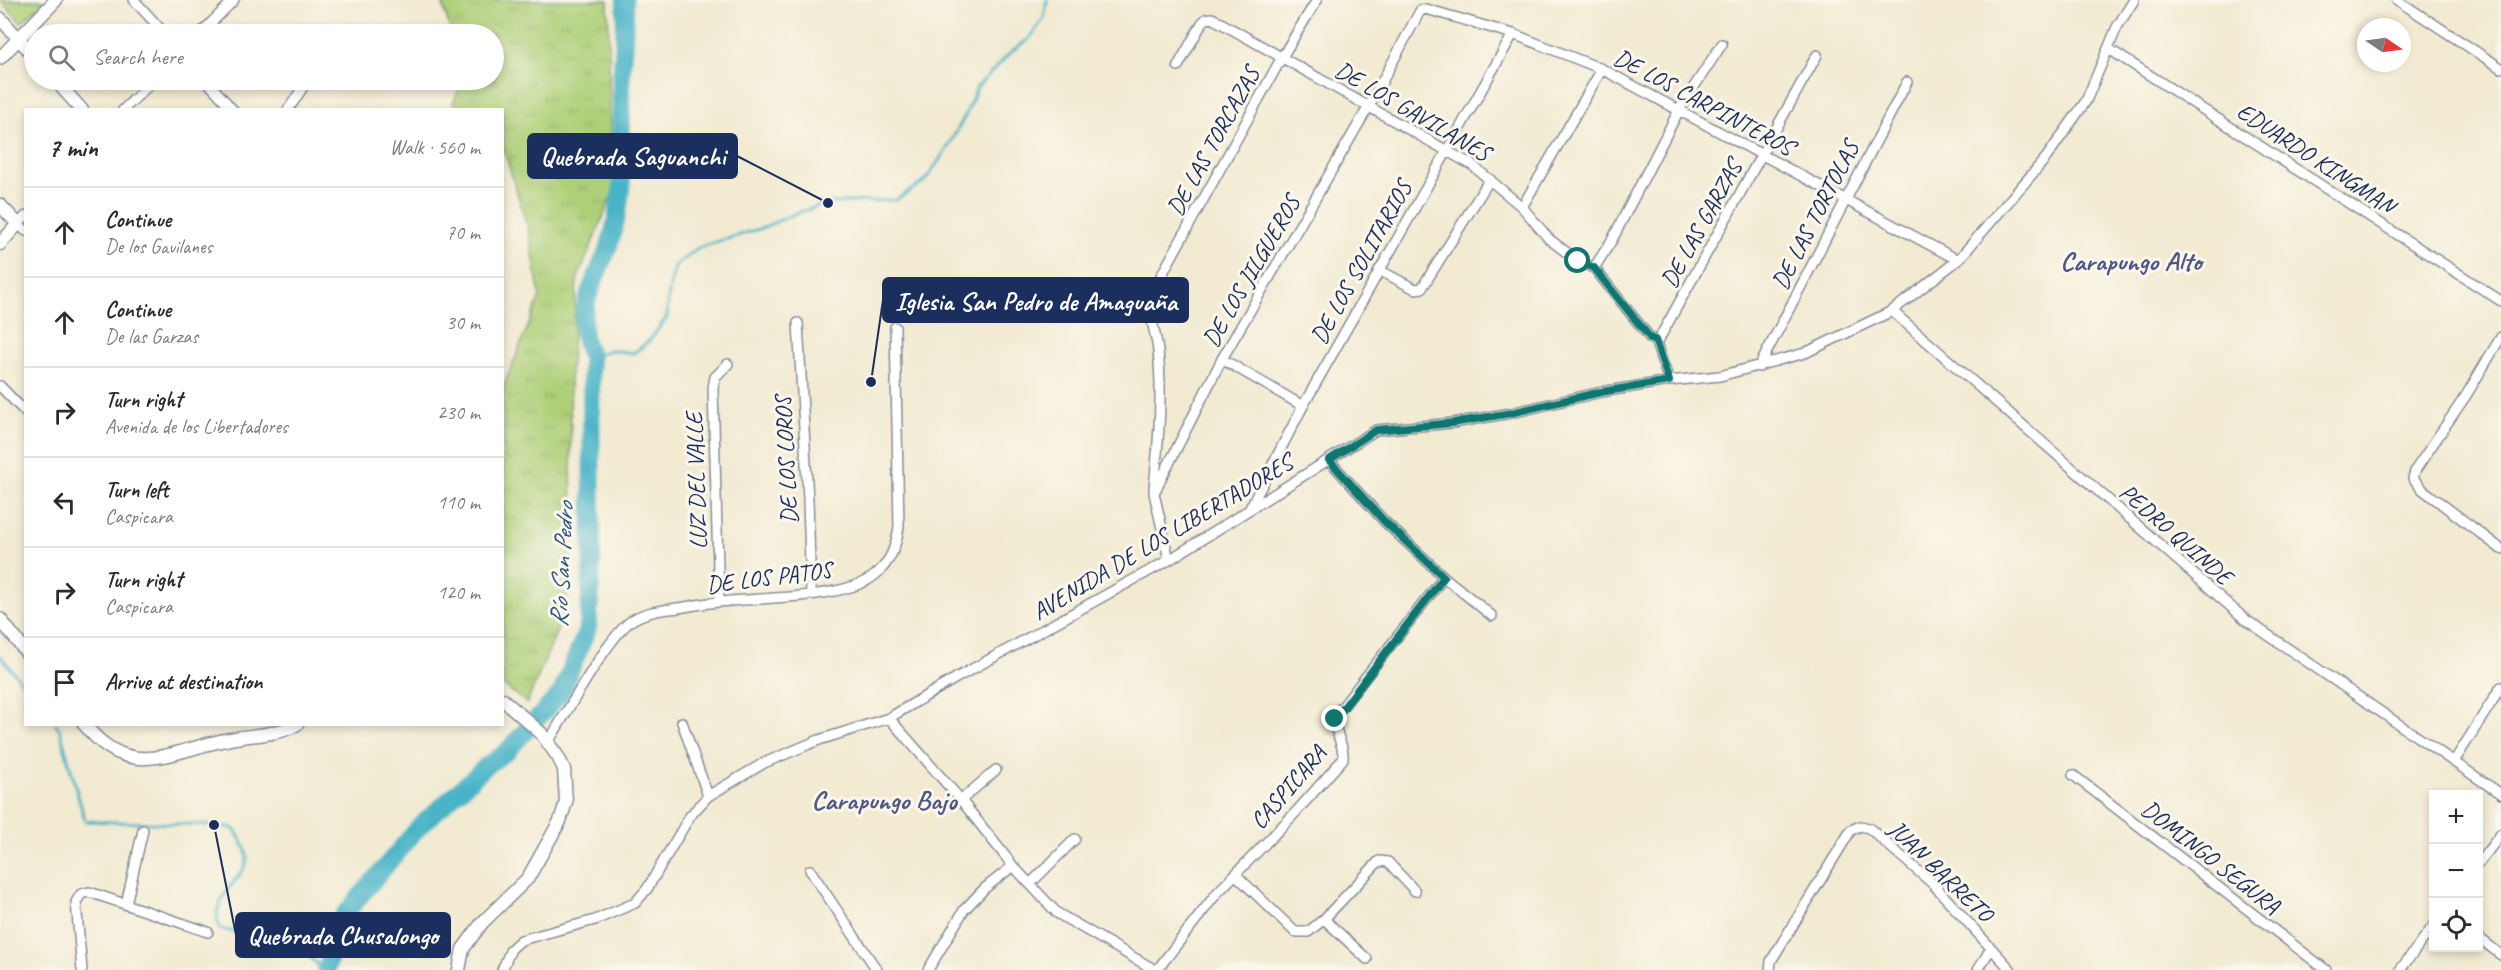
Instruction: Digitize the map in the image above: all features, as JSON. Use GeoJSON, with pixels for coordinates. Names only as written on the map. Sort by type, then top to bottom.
{"type":"FeatureCollection","features":[{"type":"Feature","properties":{"kind":"street"},"geometry":{"type":"LineString","coordinates":[[32,24],[56,0]]}},
{"type":"Feature","properties":{"kind":"street"},"geometry":{"type":"LineString","coordinates":[[135,0],[156,24]]}},
{"type":"Feature","properties":{"kind":"street"},"geometry":{"type":"LineString","coordinates":[[210,24],[234,0]]}},
{"type":"Feature","properties":{"kind":"street","name":"DE LAS TORCAZAS"},"geometry":{"type":"LineString","coordinates":[[1154,493],[1160,399],[1158,350],[1149,303],[1150,296],[1282,57],[1317,0]]}},
{"type":"Feature","properties":{"kind":"street","name":"AVENIDA DE LOS LIBERTADORES"},"geometry":{"type":"LineString","coordinates":[[502,970],[511,949],[520,940],[596,920],[635,903],[647,889],[690,816],[708,796],[764,763],[819,740],[889,718],[956,678],[1169,560],[1376,430],[1453,423],[1511,413],[1601,392],[1669,381],[1720,376],[1805,353],[1892,311],[1958,260],[2046,158],[2086,101],[2117,27],[2134,0]]}},
{"type":"Feature","properties":{"kind":"street"},"geometry":{"type":"LineString","coordinates":[[2397,0],[2501,68]]}},
{"type":"Feature","properties":{"kind":"street","name":"DE LOS CARPINTEROS"},"geometry":{"type":"LineString","coordinates":[[1420,11],[1433,9],[1513,34],[1602,69],[1958,260]]}},
{"type":"Feature","properties":{"kind":"street","name":"DE LOS JILGUEROS"},"geometry":{"type":"LineString","coordinates":[[1154,493],[1222,359],[1369,106],[1420,11]]}},
{"type":"Feature","properties":{"kind":"street"},"geometry":{"type":"LineString","coordinates":[[0,18],[24,45]]}},
{"type":"Feature","properties":{"kind":"street","name":"DE LOS GAVILANES"},"geometry":{"type":"LineString","coordinates":[[1178,66],[1206,19],[1212,18],[1446,149],[1490,179],[1522,207],[1549,238],[1578,261],[1594,268],[1651,339],[1655,340]]}},
{"type":"Feature","properties":{"kind":"street"},"geometry":{"type":"LineString","coordinates":[[0,58],[24,32]]}},
{"type":"Feature","properties":{"kind":"street","name":"DE LOS SOLITARIOS"},"geometry":{"type":"LineString","coordinates":[[1248,512],[1303,406],[1446,149],[1513,34]]}},
{"type":"Feature","properties":{"kind":"street"},"geometry":{"type":"LineString","coordinates":[[1594,268],[1612,240],[1679,110],[1722,44]]}},
{"type":"Feature","properties":{"kind":"street","name":"EDUARDO KINGMAN"},"geometry":{"type":"LineString","coordinates":[[2109,49],[2501,301]]}},
{"type":"Feature","properties":{"kind":"street","name":"DE LAS GARZAS"},"geometry":{"type":"LineString","coordinates":[[1655,340],[1659,339],[1817,55]]}},
{"type":"Feature","properties":{"kind":"street"},"geometry":{"type":"LineString","coordinates":[[1522,207],[1602,69]]}},
{"type":"Feature","properties":{"kind":"street","name":"DE LAS TORTOLAS"},"geometry":{"type":"LineString","coordinates":[[1759,367],[1844,199],[1907,82]]}},
{"type":"Feature","properties":{"kind":"street"},"geometry":{"type":"LineString","coordinates":[[64,90],[80,108]]}},
{"type":"Feature","properties":{"kind":"street"},"geometry":{"type":"LineString","coordinates":[[125,108],[144,90]]}},
{"type":"Feature","properties":{"kind":"street"},"geometry":{"type":"LineString","coordinates":[[215,90],[231,108]]}},
{"type":"Feature","properties":{"kind":"street"},"geometry":{"type":"LineString","coordinates":[[289,108],[301,90]]}},
{"type":"Feature","properties":{"kind":"street"},"geometry":{"type":"LineString","coordinates":[[1379,270],[1415,289],[1422,288],[1490,179]]}},
{"type":"Feature","properties":{"kind":"street"},"geometry":{"type":"LineString","coordinates":[[0,205],[23,224],[0,244]]}},
{"type":"Feature","properties":{"kind":"street","name":"PEDRO QUINDE"},"geometry":{"type":"LineString","coordinates":[[1892,311],[2246,620],[2455,760],[2501,794]]}},
{"type":"Feature","properties":{"kind":"street","name":"DE LOS LOROS"},"geometry":{"type":"LineString","coordinates":[[798,323],[811,595]]}},
{"type":"Feature","properties":{"kind":"street","name":"DE LOS PATOS"},"geometry":{"type":"LineString","coordinates":[[545,738],[606,650],[632,620],[643,614],[719,602],[811,595],[845,588],[874,576],[888,561],[896,545],[899,527],[895,327]]}},
{"type":"Feature","properties":{"kind":"street"},"geometry":{"type":"LineString","coordinates":[[2501,337],[2467,394],[2416,469],[2413,478],[2422,489],[2501,549]]}},
{"type":"Feature","properties":{"kind":"street"},"geometry":{"type":"LineString","coordinates":[[1655,340],[1669,381]]}},
{"type":"Feature","properties":{"kind":"street"},"geometry":{"type":"LineString","coordinates":[[1222,359],[1303,406]]}},
{"type":"Feature","properties":{"kind":"street","name":"LUZ DEL VALLE"},"geometry":{"type":"LineString","coordinates":[[719,602],[713,388],[716,377],[728,364]]}},
{"type":"Feature","properties":{"kind":"street"},"geometry":{"type":"LineString","coordinates":[[0,386],[24,409]]}},
{"type":"Feature","properties":{"kind":"street"},"geometry":{"type":"LineString","coordinates":[[1329,460],[1384,521],[1444,577],[1492,616]]}},
{"type":"Feature","properties":{"kind":"street"},"geometry":{"type":"LineString","coordinates":[[1154,493],[1169,560]]}},
{"type":"Feature","properties":{"kind":"street","name":"CASPICARA"},"geometry":{"type":"LineString","coordinates":[[1156,970],[1217,893],[1296,812],[1343,759],[1343,749],[1334,725],[1336,715],[1444,577]]}},
{"type":"Feature","properties":{"kind":"street"},"geometry":{"type":"LineString","coordinates":[[0,619],[24,649]]}},
{"type":"Feature","properties":{"kind":"street"},"geometry":{"type":"LineString","coordinates":[[2455,760],[2501,687]]}},
{"type":"Feature","properties":{"kind":"street"},"geometry":{"type":"LineString","coordinates":[[459,970],[463,949],[482,923],[528,878],[560,821],[566,802],[567,785],[564,769],[545,738],[506,701]]}},
{"type":"Feature","properties":{"kind":"street"},"geometry":{"type":"LineString","coordinates":[[889,718],[961,801],[1013,866],[1057,913],[1156,970]]}},
{"type":"Feature","properties":{"kind":"street"},"geometry":{"type":"LineString","coordinates":[[682,722],[708,796]]}},
{"type":"Feature","properties":{"kind":"street"},"geometry":{"type":"LineString","coordinates":[[86,726],[104,747],[139,759],[160,758],[196,746],[232,738],[284,732],[294,726]]}},
{"type":"Feature","properties":{"kind":"street"},"geometry":{"type":"LineString","coordinates":[[961,801],[996,770]]}},
{"type":"Feature","properties":{"kind":"street","name":"DOMINGO SEGURA"},"geometry":{"type":"LineString","coordinates":[[2073,775],[2326,970]]}},
{"type":"Feature","properties":{"kind":"street","name":"JUAN BARRETO"},"geometry":{"type":"LineString","coordinates":[[1770,970],[1771,961],[1851,830],[1860,826],[1869,828],[1933,884],[2011,970]]}},
{"type":"Feature","properties":{"kind":"street"},"geometry":{"type":"LineString","coordinates":[[126,904],[142,830]]}},
{"type":"Feature","properties":{"kind":"street"},"geometry":{"type":"LineString","coordinates":[[2483,857],[2501,834]]}},
{"type":"Feature","properties":{"kind":"street"},"geometry":{"type":"LineString","coordinates":[[1030,884],[1075,839]]}},
{"type":"Feature","properties":{"kind":"street"},"geometry":{"type":"LineString","coordinates":[[1236,875],[1295,932],[1308,932],[1324,919],[1379,861],[1388,862],[1415,891]]}},
{"type":"Feature","properties":{"kind":"street"},"geometry":{"type":"LineString","coordinates":[[928,970],[964,910],[980,893],[1013,866]]}},
{"type":"Feature","properties":{"kind":"street"},"geometry":{"type":"LineString","coordinates":[[810,870],[877,970]]}},
{"type":"Feature","properties":{"kind":"street"},"geometry":{"type":"LineString","coordinates":[[82,970],[75,902],[81,894],[89,892],[208,932]]}},
{"type":"Feature","properties":{"kind":"street"},"geometry":{"type":"LineString","coordinates":[[1324,919],[1366,959]]}},
{"type":"Feature","properties":{"kind":"street"},"geometry":{"type":"LineString","coordinates":[[2400,970],[2429,930]]}},
{"type":"Feature","properties":{"kind":"street"},"geometry":{"type":"LineString","coordinates":[[2483,941],[2501,955]]}},
{"type":"Feature","properties":{"kind":"street"},"geometry":{"type":"LineString","coordinates":[[1978,970],[1991,948]]}},
{"type":"Feature","properties":{"kind":"green space"},"geometry":{"type":"Polygon","coordinates":[[[0,0],[45,0],[21,23],[0,0]]]}},
{"type":"Feature","properties":{"kind":"green space"},"geometry":{"type":"Polygon","coordinates":[[[446,0],[608,0],[610,106],[615,188],[577,280],[570,376],[572,528],[566,609],[527,703],[504,686],[504,386],[540,297],[529,231],[504,150],[504,108],[455,108],[453,103],[459,90],[504,90],[504,24],[449,24],[443,6],[446,0]]]}},
{"type":"Feature","properties":{"kind":"waterway","name":"Río San Pedro"},"geometry":{"type":"LineString","coordinates":[[326,970],[344,915],[418,828],[485,767],[506,752],[561,693],[588,628],[592,562],[591,357],[583,330],[586,304],[611,239],[620,198],[622,182],[621,87],[625,0]]}},
{"type":"Feature","properties":{"kind":"waterway"},"geometry":{"type":"LineString","coordinates":[[591,357],[610,350],[634,353],[650,340],[667,317],[669,290],[675,266],[698,248],[762,228],[828,203],[896,200],[925,181],[948,147],[966,114],[977,87],[1012,51],[1029,39],[1044,18],[1047,0]]}},
{"type":"Feature","properties":{"kind":"waterway"},"geometry":{"type":"LineString","coordinates":[[0,656],[24,685]]}},
{"type":"Feature","properties":{"kind":"waterway"},"geometry":{"type":"LineString","coordinates":[[57,726],[85,821],[214,825],[233,828],[243,843],[247,854],[246,863],[243,871],[223,896],[217,916],[219,928],[237,931],[264,918],[277,918],[291,930],[302,933],[307,942],[308,955],[323,970]]}},
{"type":"Feature","properties":{"kind":"place","name":"Quebrada Saguanchi"},"geometry":{"type":"Point","coordinates":[828,203]}},
{"type":"Feature","properties":{"kind":"place","name":"Iglesia San Pedro de Amaguaña"},"geometry":{"type":"Point","coordinates":[871,382]}},
{"type":"Feature","properties":{"kind":"place","name":"Quebrada Chusalongo"},"geometry":{"type":"Point","coordinates":[214,825]}},
{"type":"Feature","properties":{"kind":"district","name":"Carapungo Alto"},"geometry":{"type":"Point","coordinates":[2131,261]}},
{"type":"Feature","properties":{"kind":"district","name":"Carapungo Bajo"},"geometry":{"type":"Point","coordinates":[884,800]}},
{"type":"Feature","properties":{"kind":"route"},"geometry":{"type":"LineString","coordinates":[[1335,719],[1444,577],[1384,521],[1329,460],[1376,430],[1453,423],[1511,413],[1601,392],[1669,381],[1655,340],[1651,339],[1594,268],[1578,261]]}}]}
